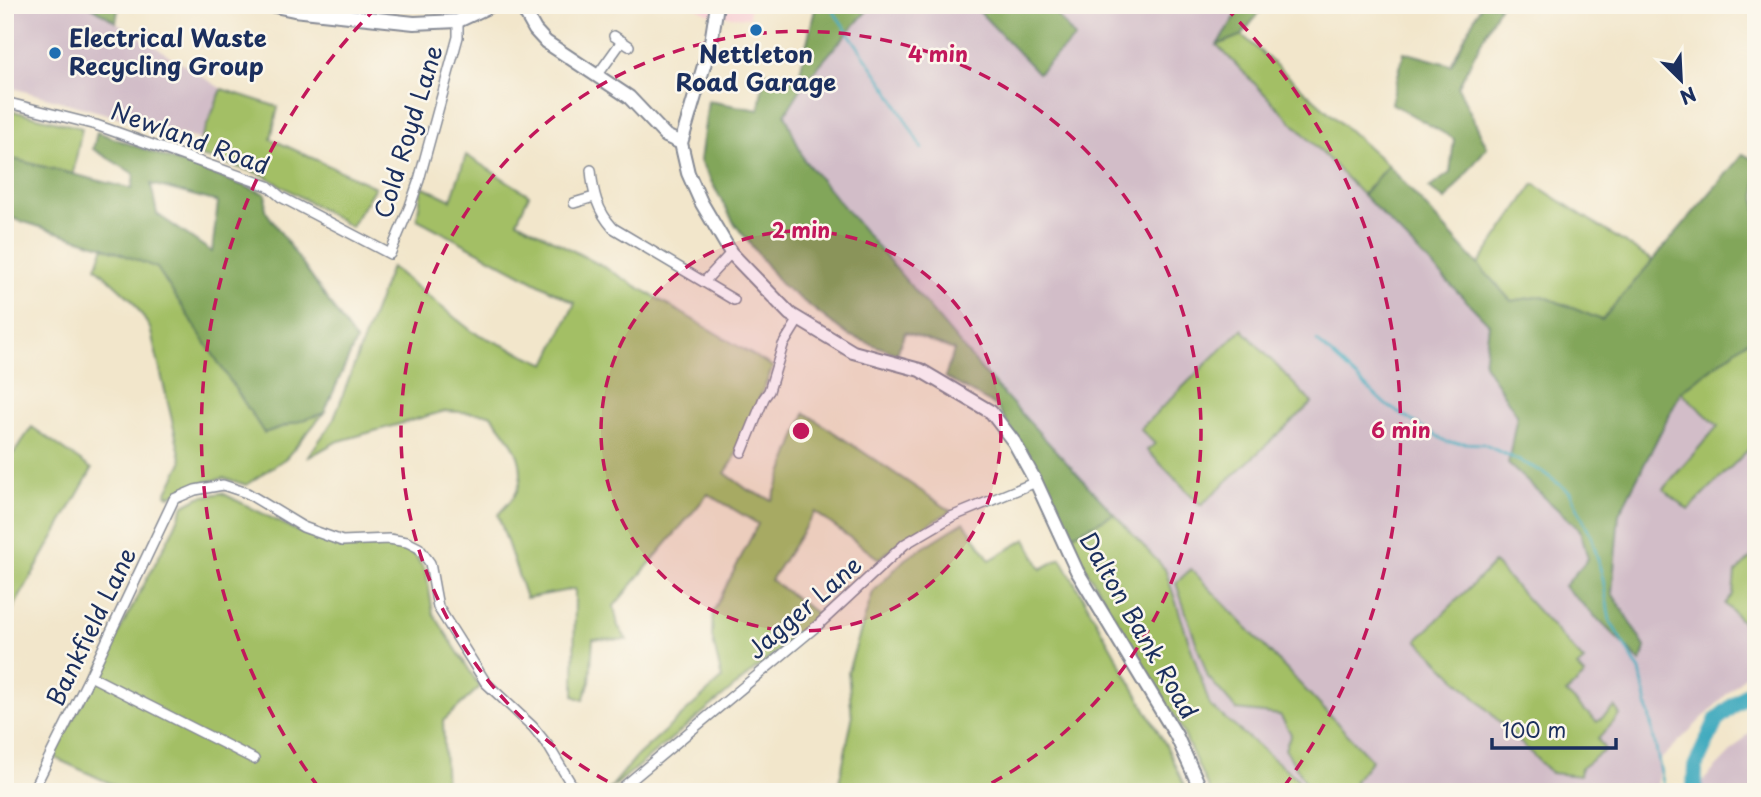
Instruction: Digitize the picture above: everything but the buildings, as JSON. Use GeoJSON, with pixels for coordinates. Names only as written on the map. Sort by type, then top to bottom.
{"type":"FeatureCollection","features":[{"type":"Feature","properties":{"kind":"street"},"geometry":{"type":"LineString","coordinates":[[270,5],[414,23],[458,21],[492,5]]}},
{"type":"Feature","properties":{"kind":"street"},"geometry":{"type":"LineString","coordinates":[[521,5],[535,30],[546,42],[629,97],[666,136],[681,143],[711,41],[717,5]]}},
{"type":"Feature","properties":{"kind":"street","name":"Cold Royd Lane"},"geometry":{"type":"LineString","coordinates":[[390,254],[419,180],[458,37],[458,21]]}},
{"type":"Feature","properties":{"kind":"street"},"geometry":{"type":"LineString","coordinates":[[597,76],[621,41]]}},
{"type":"Feature","properties":{"kind":"street","name":"Newland Road"},"geometry":{"type":"LineString","coordinates":[[5,102],[96,125],[268,187],[281,197],[390,254]]}},
{"type":"Feature","properties":{"kind":"street","name":"Dalton Bank Road"},"geometry":{"type":"LineString","coordinates":[[681,143],[688,173],[701,202],[731,253],[790,314],[853,352],[920,370],[991,412],[1014,442],[1036,482],[1077,571],[1176,735],[1202,792]]}},
{"type":"Feature","properties":{"kind":"street"},"geometry":{"type":"LineString","coordinates":[[591,170],[594,197],[603,216],[613,228],[734,300]]}},
{"type":"Feature","properties":{"kind":"street"},"geometry":{"type":"LineString","coordinates":[[574,203],[594,197]]}},
{"type":"Feature","properties":{"kind":"street"},"geometry":{"type":"LineString","coordinates":[[704,282],[731,253]]}},
{"type":"Feature","properties":{"kind":"street"},"geometry":{"type":"LineString","coordinates":[[743,452],[769,391],[783,345],[799,319]]}},
{"type":"Feature","properties":{"kind":"street","name":"Jagger Lane"},"geometry":{"type":"LineString","coordinates":[[617,792],[818,625],[905,544],[951,517],[1036,482]]}},
{"type":"Feature","properties":{"kind":"street","name":"Bankfield Lane"},"geometry":{"type":"LineString","coordinates":[[32,792],[174,499],[195,490],[223,485],[247,493],[303,527],[341,541],[389,539],[407,542],[419,548],[430,563],[439,607],[486,683],[533,727],[549,747],[576,792]]}},
{"type":"Feature","properties":{"kind":"street"},"geometry":{"type":"LineString","coordinates":[[90,676],[254,759]]}},
{"type":"Feature","properties":{"kind":"shaded area"},"geometry":{"type":"Polygon","coordinates":[[[5,5],[89,5],[222,89],[201,140],[5,86],[5,5]]]}},
{"type":"Feature","properties":{"kind":"shaded area"},"geometry":{"type":"Polygon","coordinates":[[[691,5],[750,5],[749,18],[708,13],[691,5]]]}},
{"type":"Feature","properties":{"kind":"shaded area"},"geometry":{"type":"Polygon","coordinates":[[[872,5],[973,5],[1038,72],[1075,38],[1049,5],[1243,5],[1217,45],[1490,324],[1484,364],[1517,415],[1508,464],[1580,530],[1588,559],[1645,647],[1612,593],[1619,514],[1681,392],[1718,426],[1663,489],[1689,509],[1756,442],[1756,665],[1660,760],[1658,792],[1302,792],[1298,779],[1210,706],[1165,569],[986,375],[804,160],[785,114],[808,78],[872,5]]]}},
{"type":"Feature","properties":{"kind":"shaded area"},"geometry":{"type":"Polygon","coordinates":[[[1756,726],[1756,792],[1702,792],[1701,783],[1756,726]]]}},
{"type":"Feature","properties":{"kind":"green space"},"geometry":{"type":"Polygon","coordinates":[[[89,5],[119,5],[116,22],[89,5]]]}},
{"type":"Feature","properties":{"kind":"green space"},"geometry":{"type":"Polygon","coordinates":[[[816,5],[872,5],[808,78],[785,114],[804,160],[986,375],[1114,514],[1071,536],[1036,466],[997,407],[945,377],[954,350],[905,332],[897,354],[848,335],[782,285],[734,223],[700,161],[708,101],[759,110],[764,72],[799,76],[816,5]]]}},
{"type":"Feature","properties":{"kind":"green space"},"geometry":{"type":"Polygon","coordinates":[[[973,5],[1049,5],[1075,38],[1038,73],[973,5]]]}},
{"type":"Feature","properties":{"kind":"green space"},"geometry":{"type":"Polygon","coordinates":[[[1243,5],[1265,5],[1242,35],[1217,45],[1243,5]]]}},
{"type":"Feature","properties":{"kind":"green space"},"geometry":{"type":"Polygon","coordinates":[[[1481,5],[1500,5],[1458,87],[1487,147],[1445,200],[1429,188],[1450,173],[1454,139],[1391,103],[1404,52],[1451,65],[1481,5]]]}},
{"type":"Feature","properties":{"kind":"green space"},"geometry":{"type":"Polygon","coordinates":[[[1242,35],[1388,165],[1363,195],[1217,45],[1242,35]]]}},
{"type":"Feature","properties":{"kind":"green space"},"geometry":{"type":"Polygon","coordinates":[[[222,89],[278,107],[271,139],[375,187],[351,227],[263,175],[195,154],[222,89]]]}},
{"type":"Feature","properties":{"kind":"green space"},"geometry":{"type":"Polygon","coordinates":[[[5,109],[82,128],[73,174],[5,157],[5,109]]]}},
{"type":"Feature","properties":{"kind":"green space"},"geometry":{"type":"Polygon","coordinates":[[[97,132],[266,194],[265,210],[356,341],[324,413],[264,433],[157,268],[104,247],[5,216],[5,157],[132,189],[134,174],[93,149],[97,132]],[[151,184],[157,214],[212,252],[218,202],[151,184]]]}},
{"type":"Feature","properties":{"kind":"green space"},"geometry":{"type":"Polygon","coordinates":[[[1743,154],[1756,161],[1756,334],[1681,392],[1619,514],[1612,593],[1645,647],[1641,662],[1564,586],[1588,559],[1580,530],[1508,464],[1517,415],[1484,364],[1489,324],[1363,195],[1388,165],[1511,301],[1543,296],[1602,320],[1743,154]]]}},
{"type":"Feature","properties":{"kind":"green space"},"geometry":{"type":"Polygon","coordinates":[[[466,155],[529,195],[517,221],[604,267],[773,367],[733,461],[725,473],[748,490],[772,500],[805,413],[951,511],[901,541],[879,559],[815,512],[771,580],[820,616],[607,792],[637,756],[722,679],[712,636],[713,612],[758,524],[708,494],[614,606],[618,626],[627,640],[593,639],[590,682],[583,700],[574,696],[575,589],[526,598],[498,515],[516,493],[521,471],[516,450],[490,414],[445,411],[336,442],[307,458],[333,421],[391,267],[473,332],[546,364],[575,303],[417,219],[422,186],[451,200],[466,155]]]}},
{"type":"Feature","properties":{"kind":"green space"},"geometry":{"type":"Polygon","coordinates":[[[1534,184],[1653,261],[1602,321],[1543,296],[1511,301],[1478,265],[1534,184]]]}},
{"type":"Feature","properties":{"kind":"green space"},"geometry":{"type":"Polygon","coordinates":[[[104,247],[158,268],[264,433],[324,413],[286,458],[246,485],[224,478],[189,486],[169,496],[166,494],[182,462],[150,328],[132,300],[96,267],[104,247]]]}},
{"type":"Feature","properties":{"kind":"green space"},"geometry":{"type":"Polygon","coordinates":[[[1242,329],[1312,403],[1201,505],[1147,450],[1155,444],[1140,429],[1242,329]]]}},
{"type":"Feature","properties":{"kind":"green space"},"geometry":{"type":"Polygon","coordinates":[[[1756,334],[1756,442],[1688,510],[1663,489],[1718,426],[1681,392],[1756,334]]]}},
{"type":"Feature","properties":{"kind":"green space"},"geometry":{"type":"Polygon","coordinates":[[[32,427],[92,469],[5,623],[5,448],[14,453],[32,427]]]}},
{"type":"Feature","properties":{"kind":"green space"},"geometry":{"type":"Polygon","coordinates":[[[222,493],[297,531],[344,548],[392,545],[414,554],[426,572],[433,613],[480,687],[443,721],[446,792],[129,792],[53,757],[184,505],[199,497],[222,493]]]}},
{"type":"Feature","properties":{"kind":"green space"},"geometry":{"type":"Polygon","coordinates":[[[1114,514],[1165,569],[1210,706],[1298,779],[1302,792],[1210,792],[1179,724],[1088,572],[1071,536],[1114,514]]]}},
{"type":"Feature","properties":{"kind":"green space"},"geometry":{"type":"Polygon","coordinates":[[[964,522],[990,560],[1026,539],[1041,569],[1061,558],[1167,747],[1187,792],[837,792],[852,719],[848,671],[873,592],[905,559],[964,522]]]}},
{"type":"Feature","properties":{"kind":"green space"},"geometry":{"type":"Polygon","coordinates":[[[1756,553],[1756,624],[1750,630],[1725,604],[1733,594],[1735,573],[1756,553]]]}},
{"type":"Feature","properties":{"kind":"green space"},"geometry":{"type":"Polygon","coordinates":[[[1494,563],[1584,661],[1577,667],[1585,675],[1566,693],[1597,722],[1615,707],[1620,715],[1598,739],[1605,750],[1581,768],[1580,776],[1551,773],[1417,640],[1494,563]]]}},
{"type":"Feature","properties":{"kind":"green space"},"geometry":{"type":"Polygon","coordinates":[[[1191,569],[1372,760],[1354,782],[1363,792],[1311,792],[1285,749],[1291,734],[1280,715],[1237,710],[1208,677],[1176,583],[1191,569]]]}},
{"type":"Feature","properties":{"kind":"waterway"},"geometry":{"type":"LineString","coordinates":[[829,5],[889,91],[922,149]]}},
{"type":"Feature","properties":{"kind":"waterway"},"geometry":{"type":"LineString","coordinates":[[1317,341],[1386,405],[1447,442],[1483,444],[1541,471],[1570,492],[1592,538],[1610,621],[1640,671],[1665,792]]}},
{"type":"Feature","properties":{"kind":"waterway"},"geometry":{"type":"LineString","coordinates":[[1694,792],[1695,767],[1717,719],[1756,687]]}},
{"type":"Feature","properties":{"kind":"place","name":"Nettleton Road Garage"},"geometry":{"type":"Point","coordinates":[756,30]}},
{"type":"Feature","properties":{"kind":"place","name":"Electrical Waste Recycling Group"},"geometry":{"type":"Point","coordinates":[55,53]}}]}
